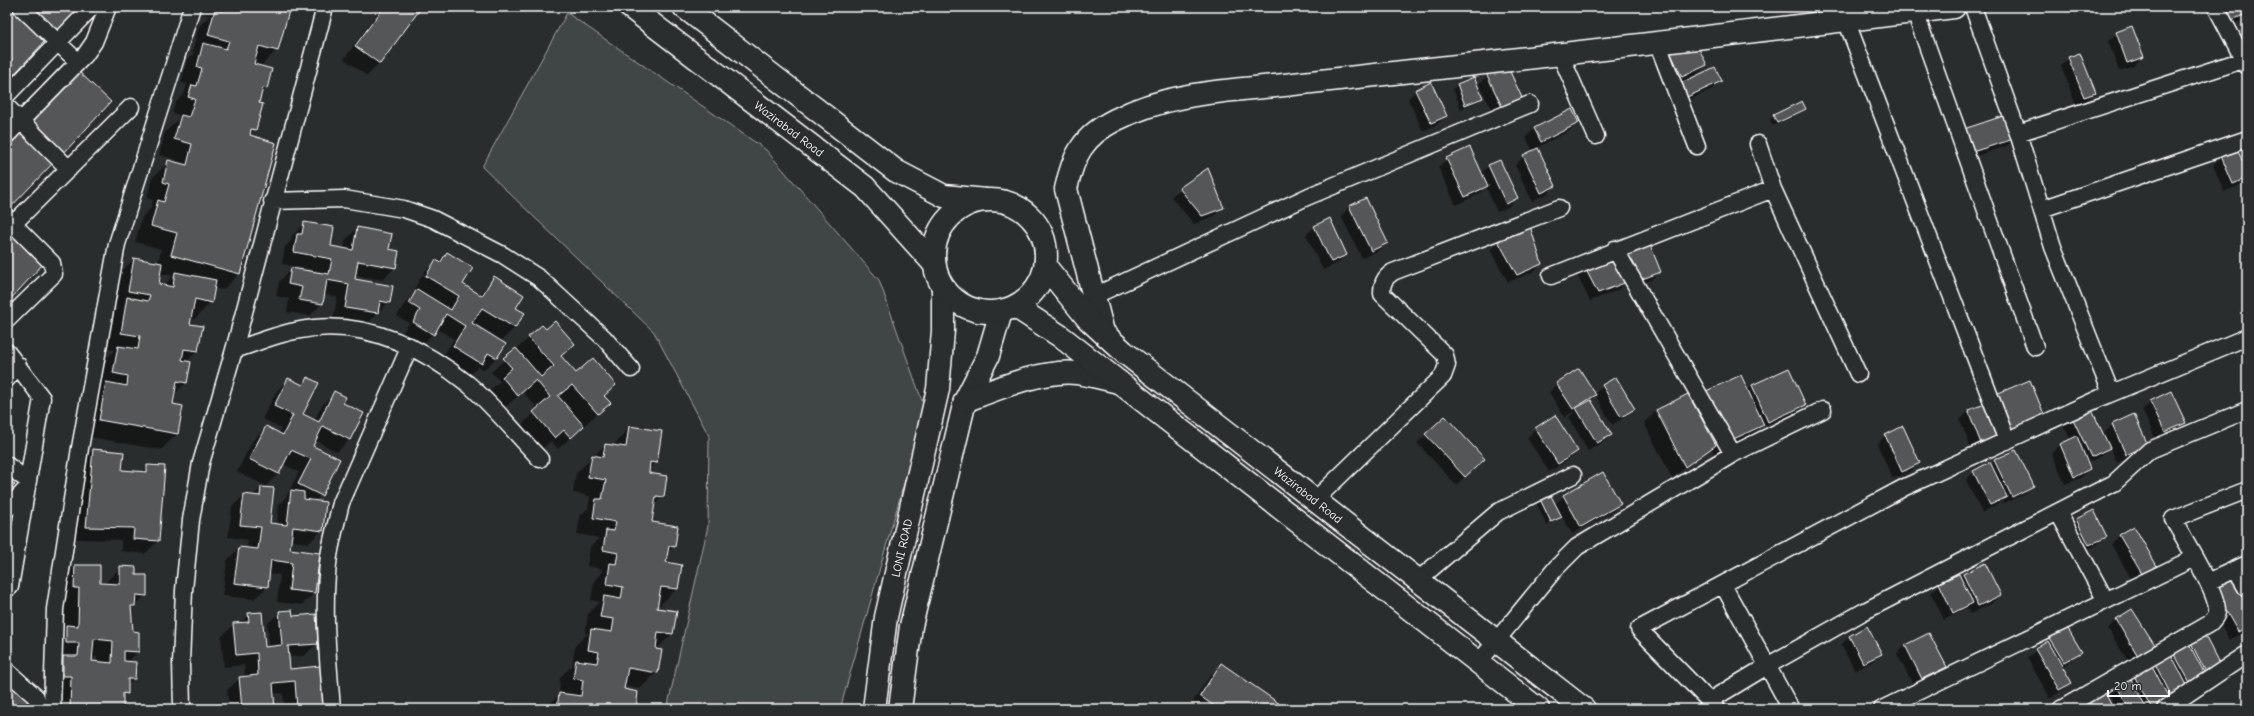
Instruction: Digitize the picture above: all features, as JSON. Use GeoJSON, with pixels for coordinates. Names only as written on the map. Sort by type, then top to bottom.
{"type":"FeatureCollection","features":[{"type":"Feature","properties":{"kind":"main road","name":"Wazirabad Road"},"geometry":{"type":"LineString","coordinates":[[630,7],[865,187],[935,265]]}},
{"type":"Feature","properties":{"kind":"main road"},"geometry":{"type":"LineString","coordinates":[[684,7],[896,171],[944,196],[1000,201],[1016,207],[1030,217],[1036,224],[1045,245],[1046,267],[1040,283],[1030,297],[1008,309],[989,313],[974,310],[959,303],[943,287],[935,265],[936,242],[946,221],[964,206],[986,200]]}},
{"type":"Feature","properties":{"kind":"main road"},"geometry":{"type":"LineString","coordinates":[[1103,332],[1066,189],[1071,165],[1081,146],[1096,132],[1113,120],[1154,104],[1195,94],[1560,54],[1954,7]]}},
{"type":"Feature","properties":{"kind":"main road","name":"Wazirabad Road"},"geometry":{"type":"LineString","coordinates":[[1046,267],[1088,319],[1124,352],[1584,709]]}},
{"type":"Feature","properties":{"kind":"main road","name":"LONI ROAD"},"geometry":{"type":"LineString","coordinates":[[874,709],[886,617],[938,389],[943,331],[943,287]]}},
{"type":"Feature","properties":{"kind":"main road"},"geometry":{"type":"LineString","coordinates":[[1008,309],[1060,336],[1538,709]]}},
{"type":"Feature","properties":{"kind":"main road"},"geometry":{"type":"LineString","coordinates":[[900,709],[912,626],[957,430],[965,401],[988,356],[1008,309]]}},
{"type":"Feature","properties":{"kind":"main road"},"geometry":{"type":"LineString","coordinates":[[965,401],[1020,381],[1045,375],[1076,373],[1119,382]]}},
{"type":"Feature","properties":{"kind":"street"},"geometry":{"type":"LineString","coordinates":[[21,7],[78,62]]}},
{"type":"Feature","properties":{"kind":"street"},"geometry":{"type":"LineString","coordinates":[[7,95],[92,7]]}},
{"type":"Feature","properties":{"kind":"street"},"geometry":{"type":"LineString","coordinates":[[7,135],[78,62],[94,42],[108,7]]}},
{"type":"Feature","properties":{"kind":"street"},"geometry":{"type":"LineString","coordinates":[[52,709],[55,609],[80,448],[117,244],[192,7]]}},
{"type":"Feature","properties":{"kind":"street"},"geometry":{"type":"LineString","coordinates":[[182,709],[181,663],[184,590],[191,520],[206,442],[234,350],[272,201],[325,7]]}},
{"type":"Feature","properties":{"kind":"street"},"geometry":{"type":"LineString","coordinates":[[1973,7],[2018,133],[2053,247],[2111,393]]}},
{"type":"Feature","properties":{"kind":"street"},"geometry":{"type":"LineString","coordinates":[[2018,133],[2245,63],[2216,7]]}},
{"type":"Feature","properties":{"kind":"street"},"geometry":{"type":"LineString","coordinates":[[1915,12],[2035,347]]}},
{"type":"Feature","properties":{"kind":"street"},"geometry":{"type":"LineString","coordinates":[[1846,20],[2006,441]]}},
{"type":"Feature","properties":{"kind":"street"},"geometry":{"type":"LineString","coordinates":[[1657,42],[1697,146]]}},
{"type":"Feature","properties":{"kind":"street"},"geometry":{"type":"LineString","coordinates":[[1560,54],[1596,136]]}},
{"type":"Feature","properties":{"kind":"street"},"geometry":{"type":"LineString","coordinates":[[1094,296],[1309,196],[1530,104]]}},
{"type":"Feature","properties":{"kind":"street"},"geometry":{"type":"LineString","coordinates":[[7,107],[69,169]]}},
{"type":"Feature","properties":{"kind":"street"},"geometry":{"type":"LineString","coordinates":[[7,320],[54,274],[52,263],[9,224],[69,169],[131,107]]}},
{"type":"Feature","properties":{"kind":"street"},"geometry":{"type":"LineString","coordinates":[[2042,209],[2247,139]]}},
{"type":"Feature","properties":{"kind":"street"},"geometry":{"type":"LineString","coordinates":[[1758,144],[1772,189],[1858,374]]}},
{"type":"Feature","properties":{"kind":"street"},"geometry":{"type":"LineString","coordinates":[[1551,276],[1615,249],[1772,189]]}},
{"type":"Feature","properties":{"kind":"street"},"geometry":{"type":"LineString","coordinates":[[272,201],[344,199],[404,209],[433,219],[503,255],[540,278],[604,338],[631,369]]}},
{"type":"Feature","properties":{"kind":"street"},"geometry":{"type":"LineString","coordinates":[[1315,500],[1443,376],[1447,365],[1445,355],[1382,294],[1385,277],[1393,272],[1559,208]]}},
{"type":"Feature","properties":{"kind":"street"},"geometry":{"type":"LineString","coordinates":[[1615,249],[1733,454]]}},
{"type":"Feature","properties":{"kind":"street"},"geometry":{"type":"LineString","coordinates":[[234,350],[295,331],[324,327],[346,327],[382,335],[410,346],[437,361],[469,385],[540,459]]}},
{"type":"Feature","properties":{"kind":"street"},"geometry":{"type":"LineString","coordinates":[[2247,337],[2111,393],[1905,487],[1639,629],[1713,705],[1767,666],[1863,612],[2114,483],[2150,450],[2247,410]]}},
{"type":"Feature","properties":{"kind":"street"},"geometry":{"type":"LineString","coordinates":[[332,709],[326,609],[329,556],[335,526],[341,503],[410,346]]}},
{"type":"Feature","properties":{"kind":"street"},"geometry":{"type":"LineString","coordinates":[[7,352],[42,398],[28,484],[8,589]]}},
{"type":"Feature","properties":{"kind":"street"},"geometry":{"type":"LineString","coordinates":[[7,379],[18,365]]}},
{"type":"Feature","properties":{"kind":"street"},"geometry":{"type":"LineString","coordinates":[[1478,662],[1556,568],[1577,547],[1733,454],[1823,410]]}},
{"type":"Feature","properties":{"kind":"street"},"geometry":{"type":"LineString","coordinates":[[7,465],[28,484]]}},
{"type":"Feature","properties":{"kind":"street"},"geometry":{"type":"LineString","coordinates":[[1418,580],[1498,512],[1573,475]]}},
{"type":"Feature","properties":{"kind":"street"},"geometry":{"type":"LineString","coordinates":[[7,509],[28,484]]}},
{"type":"Feature","properties":{"kind":"street"},"geometry":{"type":"LineString","coordinates":[[2061,709],[2209,624],[2218,612],[2208,582],[2173,520],[2247,490]]}},
{"type":"Feature","properties":{"kind":"street"},"geometry":{"type":"LineString","coordinates":[[2058,512],[2106,601]]}},
{"type":"Feature","properties":{"kind":"street"},"geometry":{"type":"LineString","coordinates":[[1882,709],[2194,558]]}},
{"type":"Feature","properties":{"kind":"street"},"geometry":{"type":"LineString","coordinates":[[2208,582],[2241,566],[2247,588]]}},
{"type":"Feature","properties":{"kind":"street"},"geometry":{"type":"LineString","coordinates":[[1722,585],[1791,709]]}},
{"type":"Feature","properties":{"kind":"street"},"geometry":{"type":"LineString","coordinates":[[2165,709],[2247,654]]}},
{"type":"Feature","properties":{"kind":"street"},"geometry":{"type":"LineString","coordinates":[[7,671],[36,697],[38,709]]}},
{"type":"Feature","properties":{"kind":"shaded area"},"geometry":{"type":"Polygon","coordinates":[[[567,13],[765,149],[879,280],[925,409],[840,709],[667,709],[708,526],[709,436],[654,332],[482,167],[567,13]]]}},
{"type":"Feature","properties":{"kind":"building"},"geometry":{"type":"Polygon","coordinates":[[[26,7],[82,7],[55,35],[26,7]]]}},
{"type":"Feature","properties":{"kind":"building"},"geometry":{"type":"Polygon","coordinates":[[[223,7],[290,7],[278,51],[259,46],[254,64],[272,69],[267,89],[263,88],[259,103],[263,104],[256,130],[251,129],[250,135],[276,143],[240,274],[171,255],[177,233],[151,226],[158,200],[164,202],[169,184],[163,182],[168,160],[187,165],[192,144],[174,139],[181,115],[189,117],[195,99],[188,97],[192,85],[197,86],[202,68],[197,67],[203,43],[226,49],[229,41],[208,35],[215,9],[222,11],[223,7]]]}},
{"type":"Feature","properties":{"kind":"building"},"geometry":{"type":"Polygon","coordinates":[[[384,7],[421,8],[380,64],[355,46],[384,7]]]}},
{"type":"Feature","properties":{"kind":"building"},"geometry":{"type":"Polygon","coordinates":[[[2220,7],[2247,7],[2247,14],[2226,22],[2220,7]]]}},
{"type":"Feature","properties":{"kind":"building"},"geometry":{"type":"Polygon","coordinates":[[[10,8],[45,41],[7,82],[7,12],[10,8]]]}},
{"type":"Feature","properties":{"kind":"building"},"geometry":{"type":"Polygon","coordinates":[[[2132,26],[2144,57],[2127,63],[2116,32],[2132,26]]]}},
{"type":"Feature","properties":{"kind":"building"},"geometry":{"type":"Polygon","coordinates":[[[1695,41],[1707,65],[1682,77],[1670,52],[1695,41]]]}},
{"type":"Feature","properties":{"kind":"building"},"geometry":{"type":"Polygon","coordinates":[[[2080,53],[2096,93],[2084,97],[2068,57],[2080,53]]]}},
{"type":"Feature","properties":{"kind":"building"},"geometry":{"type":"Polygon","coordinates":[[[1507,65],[1523,100],[1503,109],[1487,75],[1507,65]]]}},
{"type":"Feature","properties":{"kind":"building"},"geometry":{"type":"Polygon","coordinates":[[[1715,67],[1722,81],[1687,97],[1681,83],[1715,67]]]}},
{"type":"Feature","properties":{"kind":"building"},"geometry":{"type":"Polygon","coordinates":[[[75,68],[111,102],[62,155],[26,121],[75,68]]]}},
{"type":"Feature","properties":{"kind":"building"},"geometry":{"type":"Polygon","coordinates":[[[1474,77],[1483,98],[1465,105],[1457,84],[1474,77]]]}},
{"type":"Feature","properties":{"kind":"building"},"geometry":{"type":"Polygon","coordinates":[[[1431,82],[1447,116],[1431,123],[1415,90],[1431,82]]]}},
{"type":"Feature","properties":{"kind":"building"},"geometry":{"type":"Polygon","coordinates":[[[1802,101],[1806,109],[1777,123],[1773,115],[1802,101]]]}},
{"type":"Feature","properties":{"kind":"building"},"geometry":{"type":"Polygon","coordinates":[[[1572,109],[1579,123],[1541,142],[1534,128],[1572,109]]]}},
{"type":"Feature","properties":{"kind":"building"},"geometry":{"type":"Polygon","coordinates":[[[2009,114],[2017,138],[1972,152],[1964,129],[2009,114]]]}},
{"type":"Feature","properties":{"kind":"building"},"geometry":{"type":"Polygon","coordinates":[[[19,129],[54,162],[7,211],[7,141],[19,129]]]}},
{"type":"Feature","properties":{"kind":"building"},"geometry":{"type":"Polygon","coordinates":[[[1470,147],[1488,186],[1465,197],[1446,158],[1470,147]]]}},
{"type":"Feature","properties":{"kind":"building"},"geometry":{"type":"Polygon","coordinates":[[[1538,148],[1556,186],[1541,193],[1523,155],[1538,148]]]}},
{"type":"Feature","properties":{"kind":"building"},"geometry":{"type":"Polygon","coordinates":[[[2237,149],[2247,171],[2247,178],[2233,184],[2221,156],[2237,149]]]}},
{"type":"Feature","properties":{"kind":"building"},"geometry":{"type":"Polygon","coordinates":[[[1500,160],[1518,198],[1506,204],[1488,165],[1500,160]]]}},
{"type":"Feature","properties":{"kind":"building"},"geometry":{"type":"Polygon","coordinates":[[[1208,168],[1224,208],[1202,216],[1179,188],[1208,168]]]}},
{"type":"Feature","properties":{"kind":"building"},"geometry":{"type":"Polygon","coordinates":[[[1366,198],[1388,243],[1371,251],[1349,206],[1366,198]]]}},
{"type":"Feature","properties":{"kind":"building"},"geometry":{"type":"Polygon","coordinates":[[[1330,218],[1347,255],[1331,262],[1314,226],[1330,218]]]}},
{"type":"Feature","properties":{"kind":"building"},"geometry":{"type":"Polygon","coordinates":[[[304,222],[334,227],[331,246],[353,250],[357,227],[392,234],[389,249],[399,251],[396,268],[358,261],[355,279],[393,286],[390,303],[380,301],[378,313],[345,308],[349,284],[327,280],[323,304],[299,300],[302,287],[288,284],[291,268],[329,274],[332,259],[294,252],[297,234],[302,234],[304,222]]]}},
{"type":"Feature","properties":{"kind":"building"},"geometry":{"type":"Polygon","coordinates":[[[1530,226],[1542,264],[1517,275],[1498,241],[1530,226]]]}},
{"type":"Feature","properties":{"kind":"building"},"geometry":{"type":"Polygon","coordinates":[[[8,231],[43,264],[7,303],[7,232],[8,231]]]}},
{"type":"Feature","properties":{"kind":"building"},"geometry":{"type":"Polygon","coordinates":[[[1648,240],[1661,272],[1637,281],[1624,249],[1648,240]]]}},
{"type":"Feature","properties":{"kind":"building"},"geometry":{"type":"Polygon","coordinates":[[[447,252],[473,268],[463,284],[482,296],[494,276],[524,295],[516,308],[525,313],[515,328],[482,308],[472,323],[506,344],[497,358],[488,353],[482,364],[453,346],[465,326],[446,314],[434,335],[413,322],[420,310],[409,303],[417,289],[451,310],[459,296],[426,276],[436,259],[440,263],[447,252]]]}},
{"type":"Feature","properties":{"kind":"building"},"geometry":{"type":"Polygon","coordinates":[[[1614,253],[1627,282],[1598,293],[1584,266],[1614,253]]]}},
{"type":"Feature","properties":{"kind":"building"},"geometry":{"type":"Polygon","coordinates":[[[134,258],[162,263],[159,284],[173,287],[175,272],[216,280],[212,303],[195,299],[190,324],[203,326],[198,351],[184,349],[182,360],[191,362],[187,383],[177,381],[173,404],[183,406],[178,434],[99,420],[106,382],[127,386],[128,376],[113,373],[118,346],[138,349],[140,336],[121,333],[127,297],[148,301],[150,295],[128,291],[134,258]]]}},
{"type":"Feature","properties":{"kind":"building"},"geometry":{"type":"Polygon","coordinates":[[[555,321],[575,344],[561,356],[576,373],[593,358],[616,385],[604,396],[611,403],[598,414],[572,385],[558,396],[584,426],[571,438],[564,430],[555,438],[533,412],[550,397],[536,380],[518,396],[502,377],[512,368],[503,358],[516,348],[541,377],[554,366],[528,337],[542,325],[546,329],[555,321]]]}},
{"type":"Feature","properties":{"kind":"building"},"geometry":{"type":"Polygon","coordinates":[[[1579,368],[1596,395],[1573,409],[1556,383],[1579,368]]]}},
{"type":"Feature","properties":{"kind":"building"},"geometry":{"type":"Polygon","coordinates":[[[1789,368],[1806,405],[1768,422],[1752,385],[1789,368]]]}},
{"type":"Feature","properties":{"kind":"building"},"geometry":{"type":"Polygon","coordinates":[[[1741,375],[1764,425],[1727,442],[1704,392],[1741,375]]]}},
{"type":"Feature","properties":{"kind":"building"},"geometry":{"type":"Polygon","coordinates":[[[307,377],[319,383],[303,414],[319,422],[334,391],[346,397],[343,403],[364,413],[350,440],[323,426],[313,446],[340,459],[322,496],[298,484],[311,459],[291,450],[279,474],[249,459],[266,426],[283,435],[293,415],[274,406],[288,378],[303,385],[307,377]]]}},
{"type":"Feature","properties":{"kind":"building"},"geometry":{"type":"Polygon","coordinates":[[[1616,377],[1635,409],[1621,417],[1602,385],[1616,377]]]}},
{"type":"Feature","properties":{"kind":"building"},"geometry":{"type":"Polygon","coordinates":[[[2030,380],[2046,419],[2007,435],[1991,396],[2030,380]]]}},
{"type":"Feature","properties":{"kind":"building"},"geometry":{"type":"Polygon","coordinates":[[[2171,391],[2186,423],[2165,432],[2150,401],[2171,391]]]}},
{"type":"Feature","properties":{"kind":"building"},"geometry":{"type":"Polygon","coordinates":[[[1688,394],[1716,445],[1685,467],[1656,410],[1688,394]]]}},
{"type":"Feature","properties":{"kind":"building"},"geometry":{"type":"Polygon","coordinates":[[[1591,400],[1612,435],[1597,443],[1576,408],[1591,400]]]}},
{"type":"Feature","properties":{"kind":"building"},"geometry":{"type":"Polygon","coordinates":[[[1988,403],[2002,439],[1982,446],[1968,410],[1988,403]]]}},
{"type":"Feature","properties":{"kind":"building"},"geometry":{"type":"Polygon","coordinates":[[[2090,406],[2110,448],[2091,457],[2071,415],[2090,406]]]}},
{"type":"Feature","properties":{"kind":"building"},"geometry":{"type":"Polygon","coordinates":[[[2134,414],[2148,445],[2126,455],[2112,424],[2134,414]]]}},
{"type":"Feature","properties":{"kind":"building"},"geometry":{"type":"Polygon","coordinates":[[[1555,415],[1578,451],[1558,464],[1535,428],[1555,415]]]}},
{"type":"Feature","properties":{"kind":"building"},"geometry":{"type":"Polygon","coordinates":[[[1445,416],[1485,459],[1465,477],[1425,434],[1445,416]]]}},
{"type":"Feature","properties":{"kind":"building"},"geometry":{"type":"Polygon","coordinates":[[[629,426],[662,431],[657,463],[650,462],[649,473],[667,476],[664,497],[656,496],[652,522],[678,526],[675,547],[669,546],[666,562],[682,565],[678,589],[661,587],[657,608],[677,611],[673,634],[658,632],[656,649],[662,650],[658,673],[628,668],[624,689],[638,692],[636,709],[557,709],[559,693],[581,696],[583,680],[573,678],[576,660],[597,663],[599,652],[588,650],[591,629],[612,632],[614,619],[600,617],[604,596],[621,599],[623,587],[607,584],[610,563],[616,564],[618,553],[603,550],[606,530],[614,531],[616,522],[593,518],[596,499],[602,499],[606,480],[588,477],[592,455],[603,457],[605,444],[626,447],[629,426]]]}},
{"type":"Feature","properties":{"kind":"building"},"geometry":{"type":"Polygon","coordinates":[[[1903,426],[1920,463],[1902,472],[1885,435],[1903,426]]]}},
{"type":"Feature","properties":{"kind":"building"},"geometry":{"type":"Polygon","coordinates":[[[2077,436],[2090,469],[2074,477],[2060,444],[2077,436]]]}},
{"type":"Feature","properties":{"kind":"building"},"geometry":{"type":"Polygon","coordinates":[[[93,449],[124,452],[122,470],[147,472],[147,465],[165,466],[159,541],[133,539],[134,528],[86,527],[93,449]]]}},
{"type":"Feature","properties":{"kind":"building"},"geometry":{"type":"Polygon","coordinates":[[[2016,450],[2034,486],[2012,497],[1994,460],[2016,450]]]}},
{"type":"Feature","properties":{"kind":"building"},"geometry":{"type":"Polygon","coordinates":[[[1990,462],[2007,497],[1990,505],[1973,471],[1990,462]]]}},
{"type":"Feature","properties":{"kind":"building"},"geometry":{"type":"Polygon","coordinates":[[[1603,472],[1621,504],[1581,527],[1563,495],[1603,472]]]}},
{"type":"Feature","properties":{"kind":"building"},"geometry":{"type":"Polygon","coordinates":[[[7,478],[15,485],[7,494],[7,478]]]}},
{"type":"Feature","properties":{"kind":"building"},"geometry":{"type":"Polygon","coordinates":[[[261,487],[274,488],[270,523],[287,525],[291,490],[304,492],[304,499],[326,502],[323,531],[293,527],[290,549],[320,553],[315,593],[289,590],[292,563],[271,560],[268,587],[234,583],[239,547],[258,549],[261,527],[240,525],[244,494],[260,496],[261,487]]]}},
{"type":"Feature","properties":{"kind":"building"},"geometry":{"type":"Polygon","coordinates":[[[1549,492],[1562,517],[1551,522],[1539,497],[1549,492]]]}},
{"type":"Feature","properties":{"kind":"building"},"geometry":{"type":"Polygon","coordinates":[[[2094,510],[2107,537],[2089,545],[2076,519],[2094,510]]]}},
{"type":"Feature","properties":{"kind":"building"},"geometry":{"type":"Polygon","coordinates":[[[2134,526],[2157,566],[2142,574],[2119,535],[2134,526]]]}},
{"type":"Feature","properties":{"kind":"building"},"geometry":{"type":"Polygon","coordinates":[[[1985,563],[2001,595],[1978,606],[1963,574],[1985,563]]]}},
{"type":"Feature","properties":{"kind":"building"},"geometry":{"type":"Polygon","coordinates":[[[75,565],[100,565],[100,583],[120,584],[120,566],[136,567],[136,575],[147,575],[147,596],[136,595],[135,606],[131,606],[133,631],[139,632],[139,652],[124,651],[124,661],[136,662],[135,679],[128,679],[128,694],[123,693],[123,706],[126,706],[126,709],[70,709],[71,676],[63,676],[63,656],[78,656],[79,643],[66,643],[66,625],[78,626],[79,588],[74,588],[75,565]],[[94,639],[92,661],[112,663],[113,641],[94,639]]]}},
{"type":"Feature","properties":{"kind":"building"},"geometry":{"type":"Polygon","coordinates":[[[1959,574],[1973,603],[1953,613],[1939,583],[1959,574]]]}},
{"type":"Feature","properties":{"kind":"building"},"geometry":{"type":"Polygon","coordinates":[[[2234,574],[2247,597],[2247,627],[2238,632],[2212,586],[2234,574]]]}},
{"type":"Feature","properties":{"kind":"building"},"geometry":{"type":"Polygon","coordinates":[[[2132,609],[2155,645],[2138,656],[2116,619],[2132,609]]]}},
{"type":"Feature","properties":{"kind":"building"},"geometry":{"type":"Polygon","coordinates":[[[292,610],[293,616],[316,614],[318,644],[288,646],[290,669],[320,666],[324,707],[297,709],[295,681],[273,683],[275,709],[242,709],[239,677],[258,675],[257,653],[236,655],[233,623],[249,622],[248,613],[262,612],[265,647],[282,645],[279,611],[292,610]]]}},
{"type":"Feature","properties":{"kind":"building"},"geometry":{"type":"Polygon","coordinates":[[[1867,626],[1882,654],[1863,663],[1849,636],[1867,626]]]}},
{"type":"Feature","properties":{"kind":"building"},"geometry":{"type":"Polygon","coordinates":[[[2067,627],[2082,652],[2064,662],[2049,638],[2067,627]]]}},
{"type":"Feature","properties":{"kind":"building"},"geometry":{"type":"Polygon","coordinates":[[[2202,630],[2222,669],[2208,676],[2188,637],[2202,630]]]}},
{"type":"Feature","properties":{"kind":"building"},"geometry":{"type":"Polygon","coordinates":[[[1929,633],[1947,667],[1922,679],[1905,645],[1929,633]]]}},
{"type":"Feature","properties":{"kind":"building"},"geometry":{"type":"Polygon","coordinates":[[[2187,640],[2207,678],[2193,688],[2171,648],[2187,640]]]}},
{"type":"Feature","properties":{"kind":"building"},"geometry":{"type":"Polygon","coordinates":[[[2048,641],[2072,683],[2059,690],[2035,649],[2048,641]]]}},
{"type":"Feature","properties":{"kind":"building"},"geometry":{"type":"Polygon","coordinates":[[[2169,650],[2190,691],[2173,699],[2152,658],[2169,650]]]}},
{"type":"Feature","properties":{"kind":"building"},"geometry":{"type":"Polygon","coordinates":[[[2149,660],[2171,702],[2158,709],[2152,709],[2131,670],[2149,660]]]}},
{"type":"Feature","properties":{"kind":"building"},"geometry":{"type":"Polygon","coordinates":[[[1221,663],[1287,709],[1218,709],[1200,696],[1221,663]]]}},
{"type":"Feature","properties":{"kind":"building"},"geometry":{"type":"Polygon","coordinates":[[[2128,673],[2147,709],[2129,709],[2114,680],[2128,673]]]}},
{"type":"Feature","properties":{"kind":"building"},"geometry":{"type":"Polygon","coordinates":[[[7,681],[38,706],[35,709],[7,709],[7,681]]]}},
{"type":"Feature","properties":{"kind":"building"},"geometry":{"type":"Polygon","coordinates":[[[2104,690],[2114,709],[2093,709],[2088,699],[2104,690]]]}}]}
